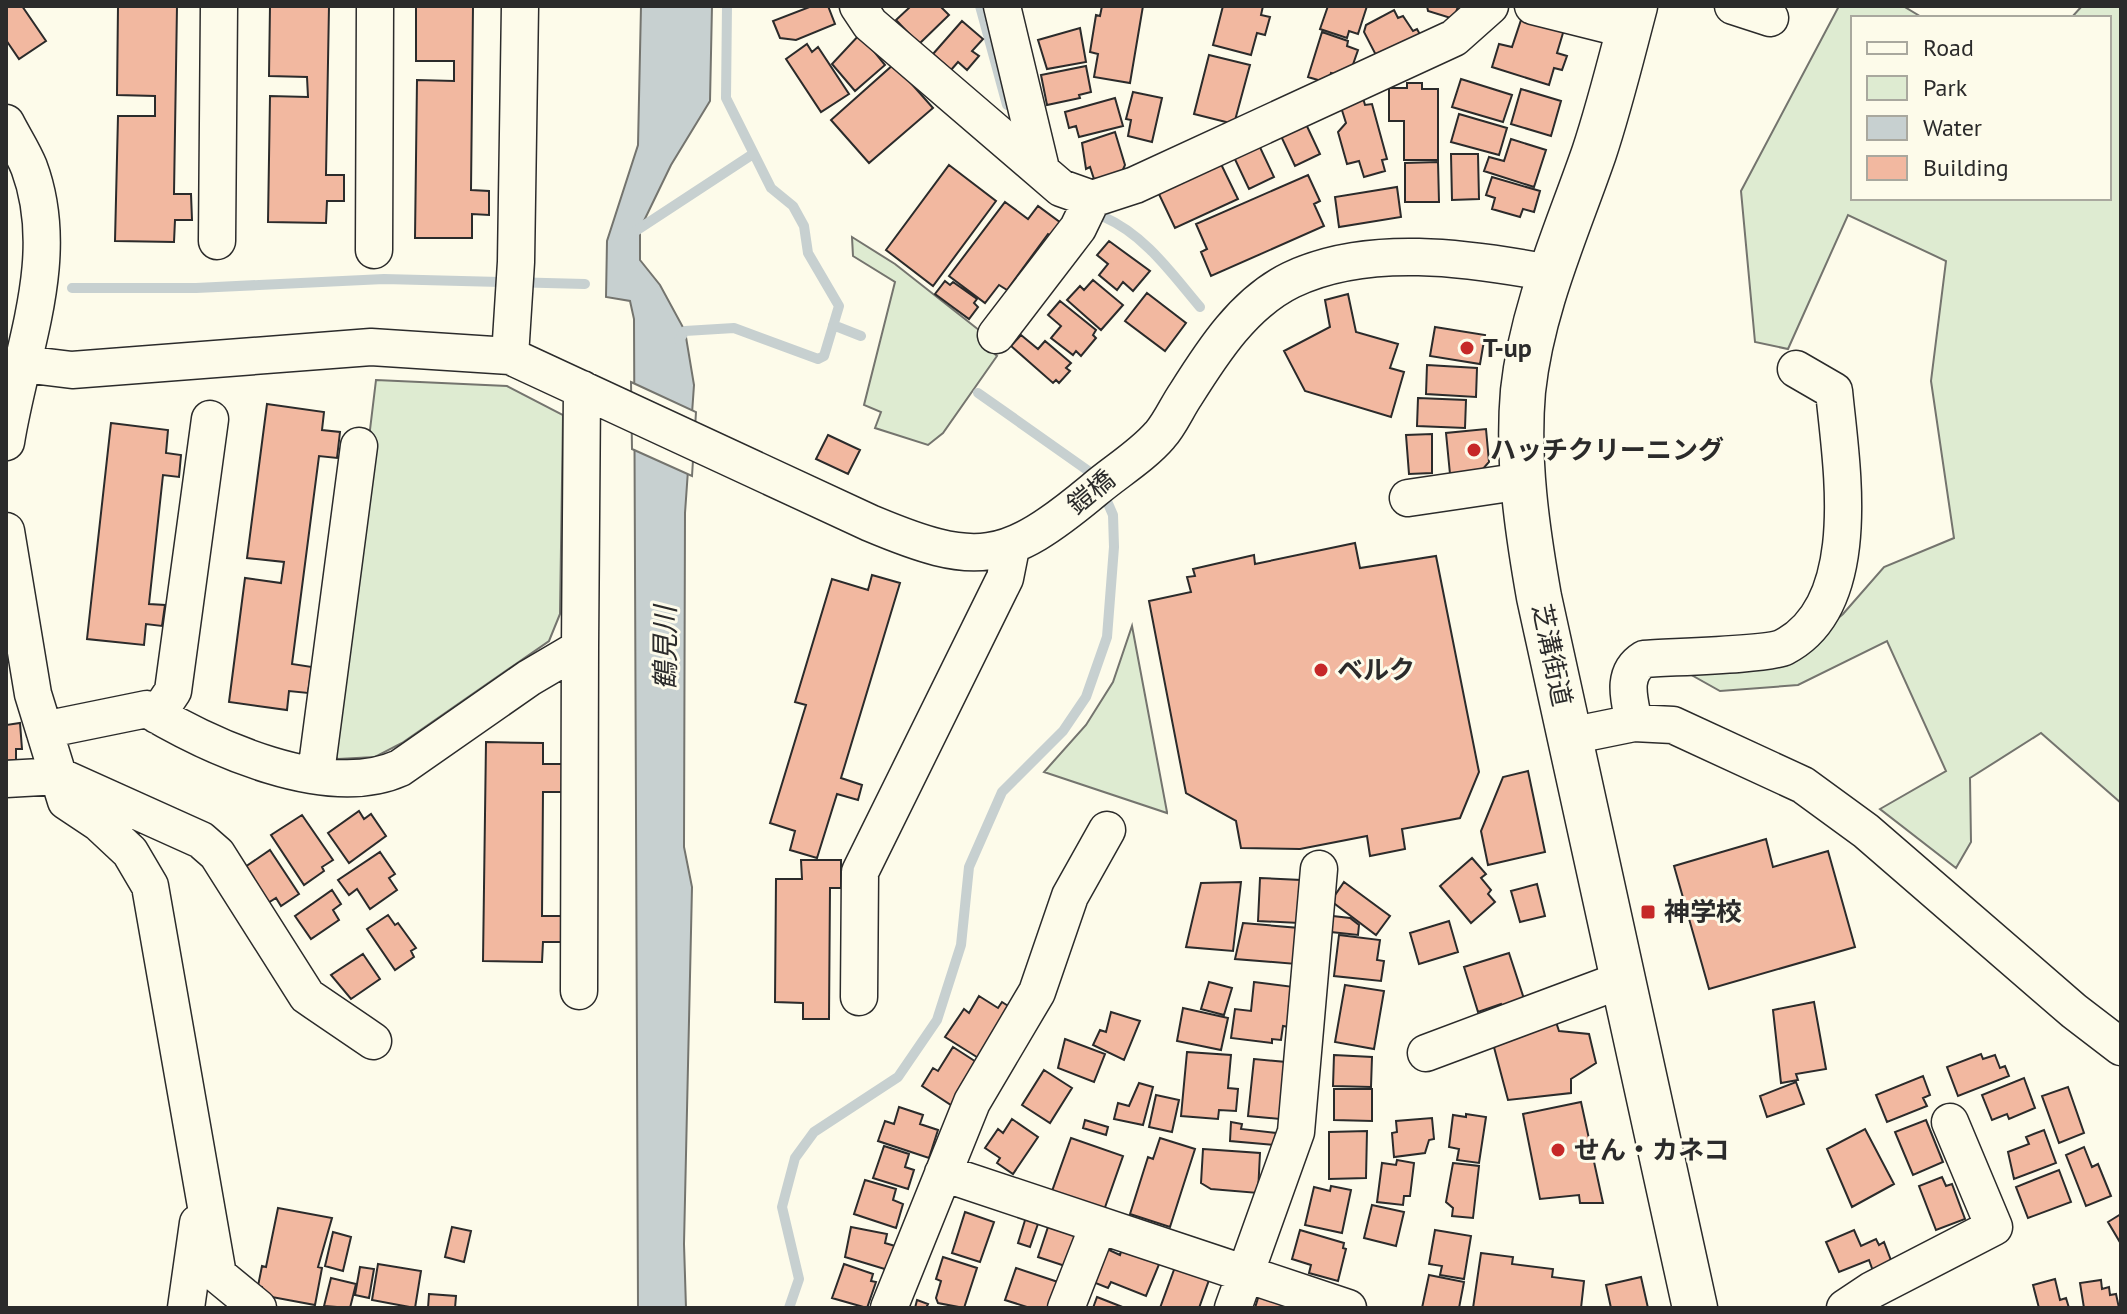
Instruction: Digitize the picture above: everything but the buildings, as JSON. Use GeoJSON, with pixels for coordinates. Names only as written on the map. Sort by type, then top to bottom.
{"type":"FeatureCollection","features":[{"type":"Feature","properties":{"kind":"main road","name":"芝溝街道"},"geometry":{"type":"LineString","coordinates":[[1632,18],[1593,154],[1549,273],[1524,387],[1523,481],[1534,572],[1695,1308]]}},
{"type":"Feature","properties":{"kind":"street"},"geometry":{"type":"LineString","coordinates":[[217,241],[219,6]]}},
{"type":"Feature","properties":{"kind":"street"},"geometry":{"type":"LineString","coordinates":[[374,250],[375,6]]}},
{"type":"Feature","properties":{"kind":"street"},"geometry":{"type":"LineString","coordinates":[[510,356],[515,304],[520,6]]}},
{"type":"Feature","properties":{"kind":"street"},"geometry":{"type":"LineString","coordinates":[[858,6],[870,24],[1061,188],[1092,199],[1135,185],[1454,38],[1490,6]]}},
{"type":"Feature","properties":{"kind":"street"},"geometry":{"type":"LineString","coordinates":[[1002,6],[1041,169]]}},
{"type":"Feature","properties":{"kind":"street"},"geometry":{"type":"LineString","coordinates":[[1533,6],[1632,18]]}},
{"type":"Feature","properties":{"kind":"street"},"geometry":{"type":"LineString","coordinates":[[1733,6],[1770,18]]}},
{"type":"Feature","properties":{"kind":"street"},"geometry":{"type":"LineString","coordinates":[[6,123],[29,168],[41,227],[41,273],[6,442]]}},
{"type":"Feature","properties":{"kind":"street"},"geometry":{"type":"LineString","coordinates":[[996,335],[1078,228],[1092,199]]}},
{"type":"Feature","properties":{"kind":"street","name":"鎧橋"},"geometry":{"type":"LineString","coordinates":[[1015,546],[1056,521],[1160,436],[1236,323],[1262,298],[1292,279],[1364,261],[1411,259],[1484,262],[1549,273]]}},
{"type":"Feature","properties":{"kind":"street"},"geometry":{"type":"LineString","coordinates":[[23,364],[72,370],[371,347],[510,356],[919,544],[957,554],[1015,546],[1005,578],[860,872],[859,997]]}},
{"type":"Feature","properties":{"kind":"street"},"geometry":{"type":"LineString","coordinates":[[1634,723],[1628,686],[1636,664],[1644,659],[1782,648],[1803,632],[1824,606],[1841,553],[1846,512],[1834,391],[1796,369]]}},
{"type":"Feature","properties":{"kind":"street"},"geometry":{"type":"LineString","coordinates":[[579,991],[582,389]]}},
{"type":"Feature","properties":{"kind":"street"},"geometry":{"type":"LineString","coordinates":[[157,715],[173,691],[210,419]]}},
{"type":"Feature","properties":{"kind":"street"},"geometry":{"type":"LineString","coordinates":[[316,773],[359,446]]}},
{"type":"Feature","properties":{"kind":"street"},"geometry":{"type":"LineString","coordinates":[[1408,498],[1523,481]]}},
{"type":"Feature","properties":{"kind":"street"},"geometry":{"type":"LineString","coordinates":[[6,531],[20,697],[44,730],[62,789],[130,852],[150,886],[218,1275],[258,1308]]}},
{"type":"Feature","properties":{"kind":"street"},"geometry":{"type":"LineString","coordinates":[[44,730],[147,709],[254,762],[355,780],[382,776],[400,768],[529,678],[580,648]]}},
{"type":"Feature","properties":{"kind":"street"},"geometry":{"type":"LineString","coordinates":[[1570,736],[1634,723],[1684,729],[1803,785],[1866,831],[2062,1001],[2121,1047]]}},
{"type":"Feature","properties":{"kind":"street"},"geometry":{"type":"LineString","coordinates":[[6,779],[62,789],[201,840],[217,854],[307,996],[373,1041]]}},
{"type":"Feature","properties":{"kind":"street"},"geometry":{"type":"LineString","coordinates":[[889,1308],[972,1102],[1037,992],[1070,896],[1107,830]]}},
{"type":"Feature","properties":{"kind":"street"},"geometry":{"type":"LineString","coordinates":[[1233,1308],[1296,1132],[1319,869]]}},
{"type":"Feature","properties":{"kind":"street"},"geometry":{"type":"LineString","coordinates":[[1426,1053],[1624,979]]}},
{"type":"Feature","properties":{"kind":"street"},"geometry":{"type":"LineString","coordinates":[[1845,1308],[1872,1290],[1994,1227],[1950,1122]]}},
{"type":"Feature","properties":{"kind":"street"},"geometry":{"type":"LineString","coordinates":[[943,1173],[1348,1308]]}},
{"type":"Feature","properties":{"kind":"street"},"geometry":{"type":"LineString","coordinates":[[186,1308],[202,1195]]}},
{"type":"Feature","properties":{"kind":"street"},"geometry":{"type":"LineString","coordinates":[[1066,1308],[1098,1226]]}},
{"type":"Feature","properties":{"kind":"green space"},"geometry":{"type":"Polygon","coordinates":[[[1839,6],[1903,6],[1920,16],[1851,16],[1851,200],[2111,200],[2111,16],[2073,16],[2082,6],[2121,6],[2121,803],[2041,733],[1970,778],[1971,842],[1956,868],[1880,809],[1946,771],[1887,641],[1798,685],[1720,691],[1679,668],[1790,659],[1843,614],[1884,567],[1954,538],[1931,381],[1946,261],[1848,215],[1788,349],[1755,342],[1741,191],[1839,6]]]}},
{"type":"Feature","properties":{"kind":"green space"},"geometry":{"type":"Polygon","coordinates":[[[852,237],[895,264],[984,334],[981,341],[997,356],[943,433],[928,445],[875,428],[881,412],[864,405],[895,282],[853,256],[852,237]]]}},
{"type":"Feature","properties":{"kind":"green space"},"geometry":{"type":"Polygon","coordinates":[[[376,380],[507,386],[563,415],[560,614],[549,641],[402,743],[375,757],[338,759],[331,753],[376,380]]]}},
{"type":"Feature","properties":{"kind":"green space"},"geometry":{"type":"Polygon","coordinates":[[[1132,626],[1167,813],[1044,772],[1086,725],[1113,682],[1132,626]]]}},
{"type":"Feature","properties":{"kind":"water","name":"鶴見川"},"geometry":{"type":"Polygon","coordinates":[[[641,6],[712,6],[710,101],[671,165],[640,229],[640,260],[660,285],[685,331],[694,385],[685,513],[684,847],[692,887],[684,1244],[686,1308],[638,1308],[634,319],[630,301],[606,297],[607,241],[638,145],[641,6]]]}},
{"type":"Feature","properties":{"kind":"pier"},"geometry":{"type":"Polygon","coordinates":[[[631,382],[696,412],[692,476],[632,449],[631,382]]]}},
{"type":"Feature","properties":{"kind":"waterway"},"geometry":{"type":"LineString","coordinates":[[679,340],[685,331],[734,328],[818,359],[824,356],[839,306],[808,253],[804,226],[793,206],[771,188],[726,98],[727,6]]}},
{"type":"Feature","properties":{"kind":"waterway"},"geometry":{"type":"LineString","coordinates":[[980,6],[1007,105]]}},
{"type":"Feature","properties":{"kind":"waterway"},"geometry":{"type":"LineString","coordinates":[[631,234],[753,154]]}},
{"type":"Feature","properties":{"kind":"waterway"},"geometry":{"type":"LineString","coordinates":[[1104,217],[1145,245],[1200,307]]}},
{"type":"Feature","properties":{"kind":"waterway"},"geometry":{"type":"LineString","coordinates":[[72,288],[196,288],[384,279],[585,284]]}},
{"type":"Feature","properties":{"kind":"waterway"},"geometry":{"type":"LineString","coordinates":[[833,325],[861,336]]}},
{"type":"Feature","properties":{"kind":"waterway"},"geometry":{"type":"LineString","coordinates":[[978,393],[1097,477]]}},
{"type":"Feature","properties":{"kind":"waterway"},"geometry":{"type":"LineString","coordinates":[[789,1308],[799,1279],[782,1207],[795,1158],[814,1132],[898,1077],[937,1020],[961,945],[969,867],[1002,792],[1063,731],[1086,697],[1107,637],[1114,547],[1113,515],[1103,492]]}},
{"type":"Feature","properties":{"kind":"place","name":"T-up"},"geometry":{"type":"Point","coordinates":[1467,348]}},
{"type":"Feature","properties":{"kind":"place","name":"ハッチクリーニング"},"geometry":{"type":"Point","coordinates":[1474,450]}},
{"type":"Feature","properties":{"kind":"place","name":"ベルク"},"geometry":{"type":"Point","coordinates":[1321,670]}},
{"type":"Feature","properties":{"kind":"place","name":"神学校"},"geometry":{"type":"Point","coordinates":[1648,912]}},
{"type":"Feature","properties":{"kind":"place","name":"せん・カネコ"},"geometry":{"type":"Point","coordinates":[1558,1150]}}]}
